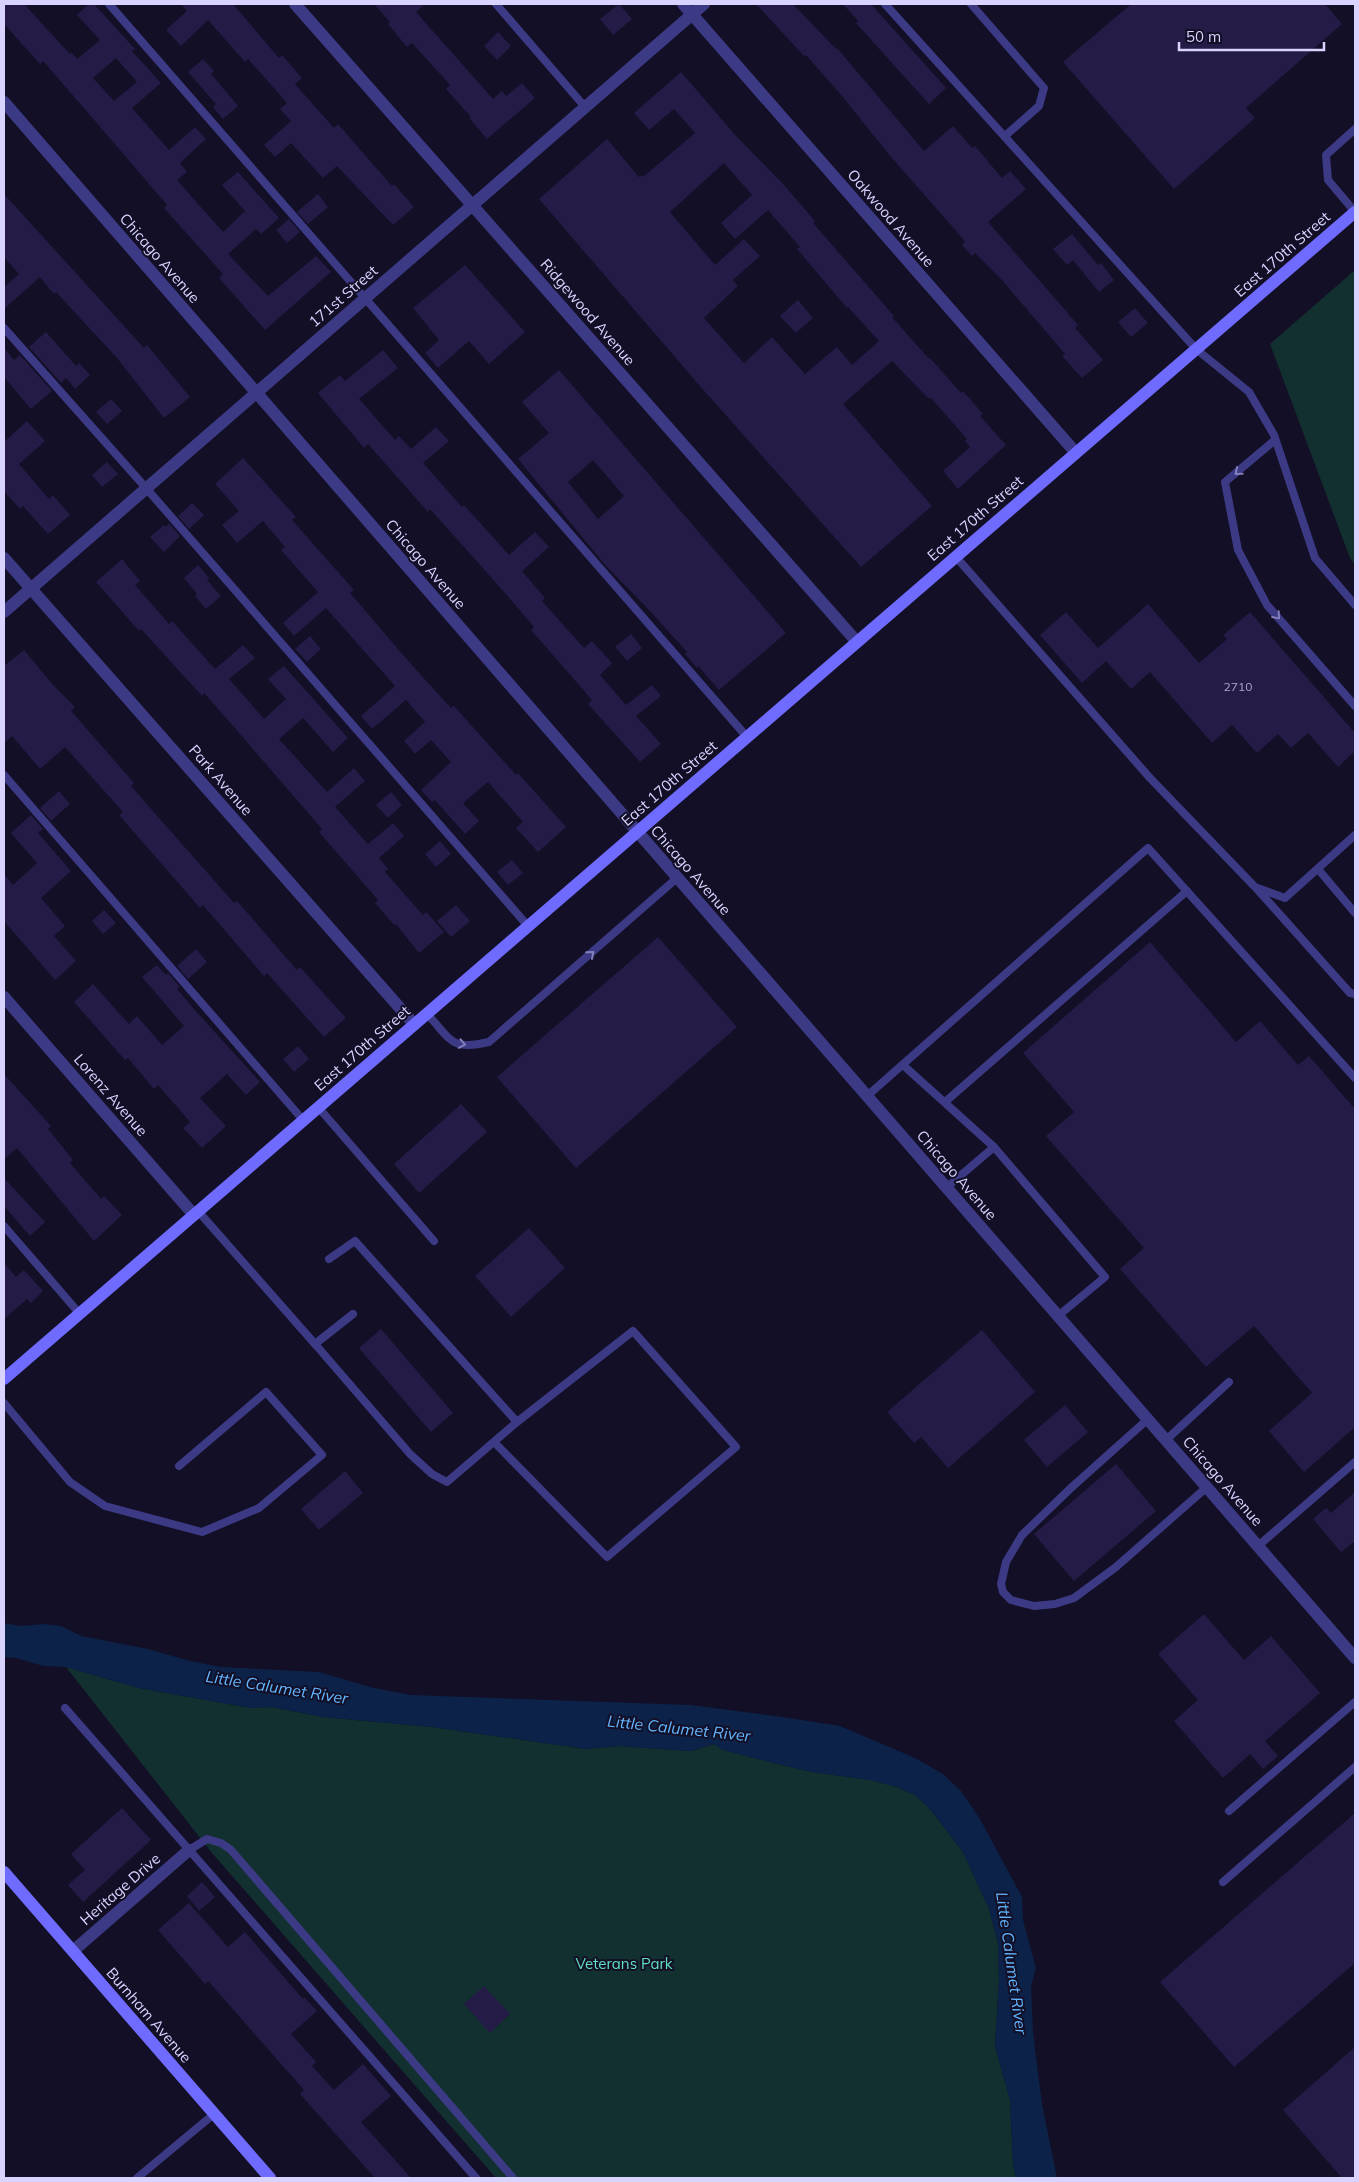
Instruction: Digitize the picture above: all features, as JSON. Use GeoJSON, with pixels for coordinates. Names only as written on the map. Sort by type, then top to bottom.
{"type":"FeatureCollection","features":[{"type":"Feature","properties":{"kind":"street","name":"Ridgewood Avenue"},"geometry":{"type":"LineString","coordinates":[[295,4],[857,642]]}},
{"type":"Feature","properties":{"kind":"street","name":"Oakwood Avenue"},"geometry":{"type":"LineString","coordinates":[[683,4],[1076,453]]}},
{"type":"Feature","properties":{"kind":"street","name":"171st Street"},"geometry":{"type":"LineString","coordinates":[[4,612],[704,4]]}},
{"type":"Feature","properties":{"kind":"street","name":"Chicago Avenue"},"geometry":{"type":"LineString","coordinates":[[4,102],[1355,1658]]}},
{"type":"Feature","properties":{"kind":"street","name":"East 170th Street"},"geometry":{"type":"LineString","coordinates":[[4,1379],[1355,212]]}},
{"type":"Feature","properties":{"kind":"street","name":"Park Avenue"},"geometry":{"type":"LineString","coordinates":[[4,558],[414,1024]]}},
{"type":"Feature","properties":{"kind":"street","name":"Lorenz Avenue"},"geometry":{"type":"LineString","coordinates":[[4,998],[196,1213]]}},
{"type":"Feature","properties":{"kind":"street","name":"Heritage Drive"},"geometry":{"type":"LineString","coordinates":[[73,1951],[189,1850]]}},
{"type":"Feature","properties":{"kind":"street","name":"Burnham Avenue"},"geometry":{"type":"LineString","coordinates":[[4,1872],[270,2178]]}},
{"type":"Feature","properties":{"kind":"lane"},"geometry":{"type":"LineString","coordinates":[[109,4],[747,737]]}},
{"type":"Feature","properties":{"kind":"lane"},"geometry":{"type":"LineString","coordinates":[[496,4],[586,107]]}},
{"type":"Feature","properties":{"kind":"lane"},"geometry":{"type":"LineString","coordinates":[[885,4],[1196,349],[1249,392],[1275,440],[1315,558],[1355,605]]}},
{"type":"Feature","properties":{"kind":"lane"},"geometry":{"type":"LineString","coordinates":[[971,4],[1044,88],[1039,106],[1005,136]]}},
{"type":"Feature","properties":{"kind":"lane"},"geometry":{"type":"LineString","coordinates":[[1355,129],[1326,154],[1328,180],[1355,212]]}},
{"type":"Feature","properties":{"kind":"lane"},"geometry":{"type":"LineString","coordinates":[[4,328],[528,926]]}},
{"type":"Feature","properties":{"kind":"lane"},"geometry":{"type":"LineString","coordinates":[[1275,440],[1225,482],[1238,550],[1267,605],[1355,706]]}},
{"type":"Feature","properties":{"kind":"lane"},"geometry":{"type":"LineString","coordinates":[[956,557],[1150,778],[1255,887],[1350,993],[1355,994]]}},
{"type":"Feature","properties":{"kind":"lane"},"geometry":{"type":"LineString","coordinates":[[4,775],[303,1120]]}},
{"type":"Feature","properties":{"kind":"lane"},"geometry":{"type":"LineString","coordinates":[[1255,887],[1285,898],[1355,836]]}},
{"type":"Feature","properties":{"kind":"lane"},"geometry":{"type":"LineString","coordinates":[[867,1096],[1148,848],[1355,1078]]}},
{"type":"Feature","properties":{"kind":"lane"},"geometry":{"type":"LineString","coordinates":[[1318,869],[1355,913]]}},
{"type":"Feature","properties":{"kind":"lane"},"geometry":{"type":"LineString","coordinates":[[427,1014],[455,1044],[469,1046],[489,1042],[677,878]]}},
{"type":"Feature","properties":{"kind":"lane"},"geometry":{"type":"LineString","coordinates":[[945,1102],[1187,890]]}},
{"type":"Feature","properties":{"kind":"lane"},"geometry":{"type":"LineString","coordinates":[[903,1065],[994,1147],[1105,1277],[1058,1316]]}},
{"type":"Feature","properties":{"kind":"lane"},"geometry":{"type":"LineString","coordinates":[[318,1107],[434,1241]]}},
{"type":"Feature","properties":{"kind":"lane"},"geometry":{"type":"LineString","coordinates":[[946,1188],[994,1147]]}},
{"type":"Feature","properties":{"kind":"lane"},"geometry":{"type":"LineString","coordinates":[[196,1213],[315,1344],[410,1454],[432,1474],[447,1482],[517,1422],[633,1331],[736,1447],[607,1557],[494,1442]]}},
{"type":"Feature","properties":{"kind":"lane"},"geometry":{"type":"LineString","coordinates":[[4,1226],[80,1313]]}},
{"type":"Feature","properties":{"kind":"lane"},"geometry":{"type":"LineString","coordinates":[[328,1259],[356,1241],[517,1422]]}},
{"type":"Feature","properties":{"kind":"lane"},"geometry":{"type":"LineString","coordinates":[[315,1344],[353,1314]]}},
{"type":"Feature","properties":{"kind":"lane"},"geometry":{"type":"LineString","coordinates":[[1166,1440],[1229,1382]]}},
{"type":"Feature","properties":{"kind":"lane"},"geometry":{"type":"LineString","coordinates":[[4,1403],[70,1482],[104,1506],[202,1532],[259,1508],[322,1455],[266,1392],[179,1466]]}},
{"type":"Feature","properties":{"kind":"lane"},"geometry":{"type":"LineString","coordinates":[[1148,1419],[1072,1486],[1022,1535],[1006,1562],[1001,1584],[1003,1592],[1011,1600],[1034,1606],[1055,1604],[1074,1598],[1116,1567],[1206,1487]]}},
{"type":"Feature","properties":{"kind":"lane"},"geometry":{"type":"LineString","coordinates":[[1258,1546],[1355,1462]]}},
{"type":"Feature","properties":{"kind":"lane"},"geometry":{"type":"LineString","coordinates":[[1229,1811],[1355,1702]]}},
{"type":"Feature","properties":{"kind":"lane"},"geometry":{"type":"LineString","coordinates":[[65,1708],[476,2178]]}},
{"type":"Feature","properties":{"kind":"lane"},"geometry":{"type":"LineString","coordinates":[[1223,1882],[1355,1767]]}},
{"type":"Feature","properties":{"kind":"lane"},"geometry":{"type":"LineString","coordinates":[[189,1850],[207,1839],[221,1842],[231,1850],[513,2178]]}},
{"type":"Feature","properties":{"kind":"lane"},"geometry":{"type":"LineString","coordinates":[[137,2178],[214,2114]]}},
{"type":"Feature","properties":{"kind":"green space"},"geometry":{"type":"Polygon","coordinates":[[[1355,270],[1355,565],[1350,558],[1270,344],[1355,270]]]}},
{"type":"Feature","properties":{"kind":"green space","name":"Veterans Park"},"geometry":{"type":"Polygon","coordinates":[[[66,1667],[139,1688],[251,1708],[272,1707],[323,1717],[432,1727],[586,1749],[619,1746],[691,1751],[715,1744],[723,1750],[812,1772],[871,1780],[897,1787],[915,1795],[930,1809],[963,1852],[989,1909],[998,1943],[999,1981],[995,2046],[1010,2100],[1013,2164],[1016,2178],[496,2178],[212,1853],[66,1667]]]}},
{"type":"Feature","properties":{"kind":"water","name":"Little Calumet River"},"geometry":{"type":"Polygon","coordinates":[[[4,1623],[21,1626],[43,1624],[61,1626],[81,1636],[148,1649],[190,1661],[221,1667],[319,1672],[374,1688],[411,1695],[690,1705],[783,1717],[840,1726],[915,1758],[943,1774],[961,1791],[980,1819],[1022,1897],[1023,1920],[1036,1968],[1031,1986],[1033,2032],[1042,2104],[1057,2178],[1016,2178],[1013,2164],[1010,2100],[995,2046],[999,1981],[998,1943],[989,1909],[963,1852],[930,1809],[915,1795],[897,1787],[870,1780],[812,1772],[774,1763],[723,1750],[714,1744],[691,1751],[619,1746],[586,1749],[432,1727],[323,1717],[272,1707],[251,1708],[139,1688],[66,1667],[43,1666],[16,1658],[4,1657],[4,1623]]]}},
{"type":"Feature","properties":{"kind":"building"},"geometry":{"type":"Polygon","coordinates":[[[4,4],[24,4],[70,54],[72,53],[77,59],[100,40],[77,15],[89,4],[94,4],[135,49],[132,51],[161,83],[132,108],[169,150],[195,127],[206,139],[180,163],[187,172],[177,180],[223,232],[245,211],[222,185],[238,172],[279,218],[261,234],[256,229],[228,254],[268,296],[316,256],[331,272],[265,330],[219,278],[223,274],[164,208],[167,205],[43,61],[40,64],[4,24],[4,4]],[[116,58],[93,78],[114,101],[137,82],[116,58]]]}},
{"type":"Feature","properties":{"kind":"building"},"geometry":{"type":"Polygon","coordinates":[[[181,4],[233,4],[279,58],[282,55],[302,78],[295,84],[334,128],[338,124],[392,186],[394,184],[414,207],[393,225],[337,166],[323,178],[291,143],[275,157],[264,145],[291,121],[280,109],[287,103],[248,59],[245,62],[208,20],[181,46],[166,30],[187,11],[181,4]]]}},
{"type":"Feature","properties":{"kind":"building"},"geometry":{"type":"Polygon","coordinates":[[[374,4],[425,4],[416,12],[493,99],[502,91],[506,96],[522,83],[535,98],[487,139],[469,118],[471,117],[446,89],[450,85],[412,43],[407,47],[388,24],[390,22],[374,4]]]}},
{"type":"Feature","properties":{"kind":"building"},"geometry":{"type":"Polygon","coordinates":[[[619,4],[632,19],[613,35],[600,19],[619,4]]]}},
{"type":"Feature","properties":{"kind":"building"},"geometry":{"type":"Polygon","coordinates":[[[756,4],[793,4],[837,48],[924,151],[953,126],[972,148],[975,146],[1002,178],[1010,171],[1026,189],[988,222],[1078,325],[1075,328],[1103,360],[1082,378],[1062,356],[1065,354],[1001,279],[975,253],[972,256],[962,245],[965,242],[958,233],[891,157],[842,96],[806,55],[804,56],[756,4]]]}},
{"type":"Feature","properties":{"kind":"building"},"geometry":{"type":"Polygon","coordinates":[[[843,4],[871,4],[946,88],[929,104],[856,23],[858,21],[843,4]]]}},
{"type":"Feature","properties":{"kind":"building"},"geometry":{"type":"Polygon","coordinates":[[[1131,4],[1325,4],[1342,24],[1246,108],[1255,118],[1174,189],[1063,62],[1131,4]]]}},
{"type":"Feature","properties":{"kind":"building"},"geometry":{"type":"Polygon","coordinates":[[[498,32],[511,46],[497,60],[484,46],[498,32]]]}},
{"type":"Feature","properties":{"kind":"building"},"geometry":{"type":"Polygon","coordinates":[[[203,59],[214,71],[211,74],[238,106],[223,119],[213,107],[216,104],[188,72],[203,59]]]}},
{"type":"Feature","properties":{"kind":"building"},"geometry":{"type":"Polygon","coordinates":[[[681,72],[737,137],[784,185],[815,221],[813,223],[894,316],[892,317],[961,393],[963,391],[983,414],[980,416],[1006,445],[958,489],[943,471],[970,447],[965,441],[967,439],[931,398],[929,399],[892,361],[843,404],[932,506],[861,567],[699,385],[539,199],[607,139],[639,177],[642,175],[643,177],[695,133],[674,109],[649,130],[634,113],[681,72]],[[724,163],[670,212],[715,265],[744,239],[760,256],[733,280],[738,286],[704,318],[744,363],[772,337],[805,374],[837,347],[852,365],[879,341],[847,308],[797,249],[800,247],[768,210],[735,239],[721,223],[752,195],[724,163]]]}},
{"type":"Feature","properties":{"kind":"building"},"geometry":{"type":"Polygon","coordinates":[[[4,194],[144,348],[147,345],[190,397],[164,418],[117,358],[56,292],[54,294],[40,277],[4,309],[4,287],[19,274],[4,257],[4,194]]]}},
{"type":"Feature","properties":{"kind":"building"},"geometry":{"type":"Polygon","coordinates":[[[318,194],[328,207],[308,224],[297,212],[318,194]]]}},
{"type":"Feature","properties":{"kind":"building"},"geometry":{"type":"Polygon","coordinates":[[[289,219],[300,232],[287,243],[276,230],[289,219]]]}},
{"type":"Feature","properties":{"kind":"building"},"geometry":{"type":"Polygon","coordinates":[[[1072,234],[1098,265],[1101,263],[1114,280],[1099,292],[1073,260],[1067,265],[1053,249],[1072,234]]]}},
{"type":"Feature","properties":{"kind":"building"},"geometry":{"type":"Polygon","coordinates":[[[465,265],[525,332],[489,364],[469,341],[438,368],[425,353],[439,340],[413,308],[465,265]]]}},
{"type":"Feature","properties":{"kind":"building"},"geometry":{"type":"Polygon","coordinates":[[[798,300],[813,318],[796,333],[780,316],[798,300]]]}},
{"type":"Feature","properties":{"kind":"building"},"geometry":{"type":"Polygon","coordinates":[[[1135,308],[1148,323],[1131,337],[1118,322],[1135,308]]]}},
{"type":"Feature","properties":{"kind":"building"},"geometry":{"type":"Polygon","coordinates":[[[46,332],[76,366],[79,363],[90,375],[75,389],[66,378],[61,383],[29,347],[46,332]]]}},
{"type":"Feature","properties":{"kind":"building"},"geometry":{"type":"Polygon","coordinates":[[[4,348],[14,360],[20,355],[52,391],[31,409],[4,377],[4,348]]]}},
{"type":"Feature","properties":{"kind":"building"},"geometry":{"type":"Polygon","coordinates":[[[383,350],[398,368],[359,399],[395,440],[399,436],[411,449],[436,427],[449,441],[423,463],[462,507],[464,505],[509,555],[535,532],[549,547],[522,571],[545,598],[542,601],[584,648],[592,641],[612,663],[600,675],[626,705],[652,685],[661,696],[636,716],[661,744],[640,762],[588,704],[592,700],[531,630],[534,627],[505,593],[430,509],[428,512],[368,444],[364,448],[318,393],[340,375],[345,381],[383,350]]]}},
{"type":"Feature","properties":{"kind":"building"},"geometry":{"type":"Polygon","coordinates":[[[559,370],[786,633],[719,690],[698,666],[697,668],[685,654],[687,652],[649,610],[606,566],[518,459],[549,433],[522,402],[559,370]],[[593,460],[568,482],[598,519],[624,496],[593,460]]]}},
{"type":"Feature","properties":{"kind":"building"},"geometry":{"type":"Polygon","coordinates":[[[111,399],[122,411],[107,424],[96,412],[111,399]]]}},
{"type":"Feature","properties":{"kind":"building"},"geometry":{"type":"Polygon","coordinates":[[[27,421],[45,441],[19,464],[49,499],[53,495],[70,515],[48,534],[23,506],[20,509],[4,491],[4,442],[27,421]]]}},
{"type":"Feature","properties":{"kind":"building"},"geometry":{"type":"Polygon","coordinates":[[[243,458],[296,517],[292,520],[354,590],[350,593],[410,663],[451,708],[454,706],[516,775],[518,773],[566,827],[538,852],[516,828],[523,822],[488,782],[463,803],[479,821],[465,834],[435,800],[432,802],[421,790],[451,762],[431,740],[415,754],[404,741],[425,722],[406,700],[372,729],[361,716],[395,686],[326,608],[294,636],[283,623],[318,592],[281,550],[285,547],[263,521],[237,543],[222,525],[239,511],[215,484],[243,458]]]}},
{"type":"Feature","properties":{"kind":"building"},"geometry":{"type":"Polygon","coordinates":[[[107,462],[118,474],[102,487],[92,475],[107,462]]]}},
{"type":"Feature","properties":{"kind":"building"},"geometry":{"type":"Polygon","coordinates":[[[192,503],[204,515],[189,529],[178,516],[192,503]]]}},
{"type":"Feature","properties":{"kind":"building"},"geometry":{"type":"Polygon","coordinates":[[[169,523],[180,536],[164,552],[150,537],[169,523]]]}},
{"type":"Feature","properties":{"kind":"building"},"geometry":{"type":"Polygon","coordinates":[[[122,559],[140,581],[135,585],[169,624],[172,621],[215,669],[243,645],[255,658],[229,679],[264,719],[286,699],[268,679],[284,666],[348,738],[333,752],[303,718],[279,739],[327,792],[354,768],[365,781],[335,807],[368,844],[393,823],[404,836],[379,858],[388,869],[385,872],[423,915],[426,912],[444,932],[419,953],[396,924],[394,925],[375,903],[378,900],[319,832],[322,829],[233,726],[204,693],[202,696],[141,629],[139,631],[96,582],[122,559]]]}},
{"type":"Feature","properties":{"kind":"building"},"geometry":{"type":"Polygon","coordinates":[[[198,565],[209,578],[207,580],[221,596],[206,609],[184,578],[198,565]]]}},
{"type":"Feature","properties":{"kind":"building"},"geometry":{"type":"Polygon","coordinates":[[[1148,604],[1199,663],[1227,639],[1223,635],[1250,612],[1355,733],[1355,751],[1338,767],[1308,733],[1291,748],[1278,734],[1257,753],[1232,725],[1212,743],[1150,672],[1131,689],[1106,661],[1082,683],[1040,635],[1066,612],[1098,648],[1148,604]]]}},
{"type":"Feature","properties":{"kind":"building"},"geometry":{"type":"Polygon","coordinates":[[[631,634],[642,648],[627,661],[615,647],[631,634]]]}},
{"type":"Feature","properties":{"kind":"building"},"geometry":{"type":"Polygon","coordinates":[[[310,636],[321,649],[307,662],[295,649],[310,636]]]}},
{"type":"Feature","properties":{"kind":"building"},"geometry":{"type":"Polygon","coordinates":[[[24,650],[54,686],[75,707],[71,711],[134,783],[131,786],[234,903],[237,901],[297,970],[300,967],[346,1018],[324,1037],[267,973],[264,976],[203,905],[200,908],[119,815],[123,812],[65,747],[40,769],[12,736],[4,743],[4,666],[24,650]]]}},
{"type":"Feature","properties":{"kind":"building"},"geometry":{"type":"Polygon","coordinates":[[[59,791],[70,804],[51,821],[40,808],[59,791]]]}},
{"type":"Feature","properties":{"kind":"building"},"geometry":{"type":"Polygon","coordinates":[[[391,792],[402,805],[388,818],[376,805],[391,792]]]}},
{"type":"Feature","properties":{"kind":"building"},"geometry":{"type":"Polygon","coordinates":[[[31,815],[43,829],[38,833],[71,871],[41,898],[65,926],[54,936],[76,961],[55,980],[4,921],[4,874],[13,885],[37,863],[11,833],[31,815]]]}},
{"type":"Feature","properties":{"kind":"building"},"geometry":{"type":"Polygon","coordinates":[[[440,841],[451,854],[436,867],[425,854],[440,841]]]}},
{"type":"Feature","properties":{"kind":"building"},"geometry":{"type":"Polygon","coordinates":[[[512,860],[523,873],[508,885],[497,872],[512,860]]]}},
{"type":"Feature","properties":{"kind":"building"},"geometry":{"type":"Polygon","coordinates":[[[456,905],[470,921],[451,937],[437,921],[456,905]]]}},
{"type":"Feature","properties":{"kind":"building"},"geometry":{"type":"Polygon","coordinates":[[[104,910],[116,923],[103,934],[92,921],[104,910]]]}},
{"type":"Feature","properties":{"kind":"building"},"geometry":{"type":"Polygon","coordinates":[[[658,937],[737,1027],[576,1168],[497,1077],[658,937]]]}},
{"type":"Feature","properties":{"kind":"building"},"geometry":{"type":"Polygon","coordinates":[[[1150,942],[1236,1042],[1260,1021],[1298,1065],[1309,1056],[1355,1109],[1355,1427],[1304,1472],[1269,1431],[1312,1393],[1254,1326],[1206,1367],[1120,1269],[1144,1248],[1046,1136],[1074,1112],[1023,1053],[1150,942]]]}},
{"type":"Feature","properties":{"kind":"building"},"geometry":{"type":"Polygon","coordinates":[[[196,949],[207,962],[188,979],[177,966],[196,949]]]}},
{"type":"Feature","properties":{"kind":"building"},"geometry":{"type":"Polygon","coordinates":[[[157,965],[166,975],[168,973],[180,987],[177,989],[260,1082],[246,1095],[227,1074],[200,1098],[226,1126],[202,1148],[183,1128],[190,1122],[158,1085],[154,1089],[128,1058],[125,1060],[74,1002],[93,984],[129,1024],[137,1016],[162,1045],[184,1026],[142,977],[157,965]]]}},
{"type":"Feature","properties":{"kind":"building"},"geometry":{"type":"Polygon","coordinates":[[[298,1046],[309,1059],[294,1072],[283,1059],[298,1046]]]}},
{"type":"Feature","properties":{"kind":"building"},"geometry":{"type":"Polygon","coordinates":[[[4,1074],[51,1126],[48,1129],[73,1160],[70,1163],[101,1199],[104,1196],[122,1215],[94,1241],[17,1148],[4,1159],[4,1074]]]}},
{"type":"Feature","properties":{"kind":"building"},"geometry":{"type":"Polygon","coordinates":[[[461,1104],[487,1132],[419,1193],[394,1164],[461,1104]]]}},
{"type":"Feature","properties":{"kind":"building"},"geometry":{"type":"Polygon","coordinates":[[[4,1178],[45,1222],[30,1236],[4,1206],[4,1178]]]}},
{"type":"Feature","properties":{"kind":"building"},"geometry":{"type":"Polygon","coordinates":[[[529,1228],[565,1268],[511,1317],[475,1276],[529,1228]]]}},
{"type":"Feature","properties":{"kind":"building"},"geometry":{"type":"Polygon","coordinates":[[[4,1263],[16,1277],[24,1270],[43,1291],[31,1303],[27,1299],[4,1319],[4,1263]]]}},
{"type":"Feature","properties":{"kind":"building"},"geometry":{"type":"Polygon","coordinates":[[[381,1329],[453,1413],[431,1432],[359,1348],[381,1329]]]}},
{"type":"Feature","properties":{"kind":"building"},"geometry":{"type":"Polygon","coordinates":[[[982,1330],[1035,1392],[948,1468],[921,1437],[914,1443],[887,1412],[982,1330]]]}},
{"type":"Feature","properties":{"kind":"building"},"geometry":{"type":"Polygon","coordinates":[[[1065,1405],[1088,1432],[1047,1467],[1024,1440],[1065,1405]]]}},
{"type":"Feature","properties":{"kind":"building"},"geometry":{"type":"Polygon","coordinates":[[[1116,1464],[1156,1511],[1074,1581],[1034,1534],[1116,1464]]]}},
{"type":"Feature","properties":{"kind":"building"},"geometry":{"type":"Polygon","coordinates":[[[345,1471],[363,1493],[319,1530],[301,1509],[345,1471]]]}},
{"type":"Feature","properties":{"kind":"building"},"geometry":{"type":"Polygon","coordinates":[[[1355,1492],[1355,1541],[1341,1552],[1313,1519],[1326,1508],[1331,1513],[1355,1492]]]}},
{"type":"Feature","properties":{"kind":"building"},"geometry":{"type":"Polygon","coordinates":[[[1204,1614],[1244,1660],[1271,1636],[1320,1693],[1265,1741],[1278,1756],[1263,1769],[1250,1754],[1223,1778],[1174,1721],[1198,1700],[1158,1654],[1204,1614]]]}},
{"type":"Feature","properties":{"kind":"building"},"geometry":{"type":"Polygon","coordinates":[[[122,1808],[151,1840],[83,1902],[68,1885],[85,1870],[71,1854],[122,1808]]]}},
{"type":"Feature","properties":{"kind":"building"},"geometry":{"type":"Polygon","coordinates":[[[1355,1813],[1355,1963],[1234,2067],[1160,1982],[1355,1813]]]}},
{"type":"Feature","properties":{"kind":"building"},"geometry":{"type":"Polygon","coordinates":[[[202,1882],[215,1897],[199,1911],[187,1896],[202,1882]]]}},
{"type":"Feature","properties":{"kind":"building"},"geometry":{"type":"Polygon","coordinates":[[[189,1903],[228,1947],[245,1932],[303,1999],[304,1997],[317,2011],[291,2034],[316,2062],[312,2066],[334,2090],[363,2064],[391,2096],[361,2122],[411,2178],[375,2178],[300,2094],[304,2090],[208,1981],[205,1984],[158,1930],[189,1903]]]}},
{"type":"Feature","properties":{"kind":"building"},"geometry":{"type":"Polygon","coordinates":[[[484,1986],[510,2014],[490,2033],[464,2004],[484,1986]]]}},
{"type":"Feature","properties":{"kind":"building"},"geometry":{"type":"Polygon","coordinates":[[[1355,2047],[1355,2178],[1342,2178],[1283,2110],[1355,2047]]]}}]}
